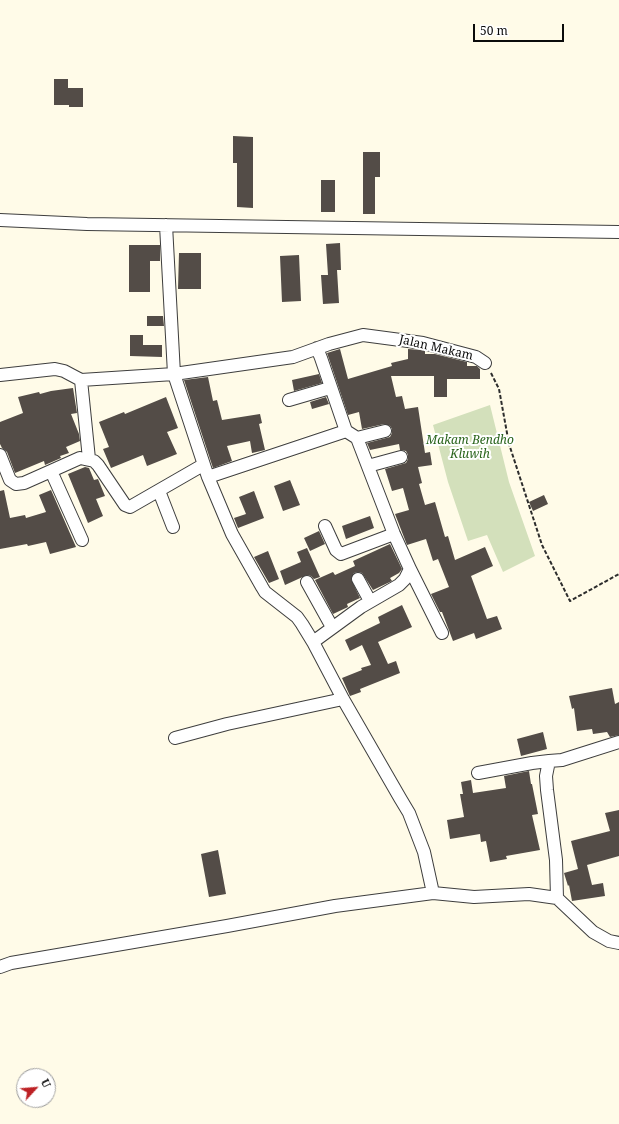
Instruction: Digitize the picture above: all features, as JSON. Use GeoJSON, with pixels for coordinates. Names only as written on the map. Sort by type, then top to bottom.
{"type":"FeatureCollection","features":[{"type":"Feature","properties":{"kind":"street"},"geometry":{"type":"LineString","coordinates":[[0,220],[87,224],[619,232]]}},
{"type":"Feature","properties":{"kind":"street"},"geometry":{"type":"LineString","coordinates":[[166,225],[174,374],[208,477],[232,534],[262,587],[265,592],[297,617],[313,642],[343,699],[409,813],[424,852],[433,893]]}},
{"type":"Feature","properties":{"kind":"street","name":"Jalan Makam"},"geometry":{"type":"LineString","coordinates":[[81,380],[174,374],[293,357],[317,348],[363,336],[423,343],[476,357],[485,363]]}},
{"type":"Feature","properties":{"kind":"street"},"geometry":{"type":"LineString","coordinates":[[317,348],[346,431],[357,438],[394,534],[442,633]]}},
{"type":"Feature","properties":{"kind":"street"},"geometry":{"type":"LineString","coordinates":[[0,375],[55,369],[64,371],[81,380],[89,459]]}},
{"type":"Feature","properties":{"kind":"street"},"geometry":{"type":"LineString","coordinates":[[289,400],[330,388]]}},
{"type":"Feature","properties":{"kind":"street"},"geometry":{"type":"LineString","coordinates":[[208,477],[346,431]]}},
{"type":"Feature","properties":{"kind":"street"},"geometry":{"type":"LineString","coordinates":[[357,438],[386,431]]}},
{"type":"Feature","properties":{"kind":"street"},"geometry":{"type":"LineString","coordinates":[[0,455],[10,480],[16,484],[24,483],[80,458],[94,461],[98,464],[125,506],[130,507],[204,465]]}},
{"type":"Feature","properties":{"kind":"street"},"geometry":{"type":"LineString","coordinates":[[368,466],[401,457]]}},
{"type":"Feature","properties":{"kind":"street"},"geometry":{"type":"LineString","coordinates":[[51,471],[82,540]]}},
{"type":"Feature","properties":{"kind":"street"},"geometry":{"type":"LineString","coordinates":[[159,491],[173,527]]}},
{"type":"Feature","properties":{"kind":"street"},"geometry":{"type":"LineString","coordinates":[[325,526],[336,550],[341,554],[394,534]]}},
{"type":"Feature","properties":{"kind":"street"},"geometry":{"type":"LineString","coordinates":[[313,642],[370,601],[399,585],[405,579],[410,569]]}},
{"type":"Feature","properties":{"kind":"street"},"geometry":{"type":"LineString","coordinates":[[358,579],[370,601]]}},
{"type":"Feature","properties":{"kind":"street"},"geometry":{"type":"LineString","coordinates":[[307,582],[332,627]]}},
{"type":"Feature","properties":{"kind":"street"},"geometry":{"type":"LineString","coordinates":[[175,738],[227,724],[343,699]]}},
{"type":"Feature","properties":{"kind":"street"},"geometry":{"type":"LineString","coordinates":[[478,773],[532,763],[562,760],[619,742]]}},
{"type":"Feature","properties":{"kind":"street"},"geometry":{"type":"LineString","coordinates":[[549,761],[546,783],[556,860],[557,898]]}},
{"type":"Feature","properties":{"kind":"street"},"geometry":{"type":"LineString","coordinates":[[0,967],[11,963],[335,906],[433,893],[474,897],[528,894],[557,898],[592,932],[609,941],[619,943]]}},
{"type":"Feature","properties":{"kind":"path","name":"Jalan Makam"},"geometry":{"type":"LineString","coordinates":[[485,363],[499,389],[509,444],[542,545],[570,601],[619,574]]}},
{"type":"Feature","properties":{"kind":"green space","name":"Makam Bendho Kluwih"},"geometry":{"type":"Polygon","coordinates":[[[490,405],[509,482],[535,556],[503,572],[487,535],[468,541],[448,482],[433,425],[490,405]]]}},
{"type":"Feature","properties":{"kind":"building"},"geometry":{"type":"Polygon","coordinates":[[[54,79],[68,79],[68,88],[83,88],[83,107],[54,105],[54,79]]]}},
{"type":"Feature","properties":{"kind":"building"},"geometry":{"type":"Polygon","coordinates":[[[233,136],[253,137],[253,208],[237,207],[237,163],[233,163],[233,136]]]}},
{"type":"Feature","properties":{"kind":"building"},"geometry":{"type":"Polygon","coordinates":[[[363,152],[380,152],[380,177],[375,177],[375,214],[363,214],[363,152]]]}},
{"type":"Feature","properties":{"kind":"building"},"geometry":{"type":"Polygon","coordinates":[[[321,180],[335,180],[335,212],[321,212],[321,180]]]}},
{"type":"Feature","properties":{"kind":"building"},"geometry":{"type":"Polygon","coordinates":[[[340,243],[341,270],[337,270],[339,303],[323,304],[321,275],[328,275],[326,244],[340,243]]]}},
{"type":"Feature","properties":{"kind":"building"},"geometry":{"type":"Polygon","coordinates":[[[129,245],[160,245],[160,261],[150,261],[150,292],[129,292],[129,245]]]}},
{"type":"Feature","properties":{"kind":"building"},"geometry":{"type":"Polygon","coordinates":[[[179,253],[201,253],[201,289],[178,289],[179,253]]]}},
{"type":"Feature","properties":{"kind":"building"},"geometry":{"type":"Polygon","coordinates":[[[299,255],[301,301],[282,302],[280,256],[299,255]]]}},
{"type":"Feature","properties":{"kind":"building"},"geometry":{"type":"Polygon","coordinates":[[[147,316],[163,316],[164,326],[147,326],[147,316]]]}},
{"type":"Feature","properties":{"kind":"building"},"geometry":{"type":"Polygon","coordinates":[[[130,335],[143,335],[143,345],[162,345],[162,357],[130,356],[130,335]]]}},
{"type":"Feature","properties":{"kind":"building"},"geometry":{"type":"Polygon","coordinates":[[[340,349],[348,379],[392,366],[391,363],[408,359],[408,349],[422,350],[425,351],[425,354],[435,354],[467,362],[467,366],[477,366],[480,369],[480,379],[447,379],[447,397],[434,397],[434,376],[391,376],[396,397],[402,396],[405,409],[418,407],[425,453],[430,452],[432,465],[418,467],[422,483],[419,484],[425,505],[435,502],[445,537],[448,536],[455,560],[485,547],[493,566],[471,576],[487,619],[497,616],[502,629],[476,639],[474,633],[453,641],[442,612],[440,612],[431,594],[449,587],[438,559],[433,561],[426,539],[407,545],[395,514],[409,510],[403,488],[392,491],[385,469],[406,463],[408,455],[406,451],[400,450],[399,444],[370,450],[367,443],[390,437],[392,429],[390,426],[384,424],[362,429],[359,412],[348,415],[327,353],[340,349]]]}},
{"type":"Feature","properties":{"kind":"building"},"geometry":{"type":"Polygon","coordinates":[[[319,374],[322,383],[294,391],[292,380],[319,374]]]}},
{"type":"Feature","properties":{"kind":"building"},"geometry":{"type":"Polygon","coordinates":[[[208,377],[213,401],[217,400],[222,420],[260,414],[262,423],[259,424],[265,450],[252,453],[250,441],[227,446],[232,461],[213,468],[184,380],[208,377]]]}},
{"type":"Feature","properties":{"kind":"building"},"geometry":{"type":"Polygon","coordinates":[[[73,388],[77,413],[71,414],[79,434],[80,441],[66,447],[69,453],[60,456],[61,458],[45,465],[44,461],[15,473],[7,452],[0,444],[0,422],[23,413],[18,397],[39,392],[40,394],[73,388]]]}},
{"type":"Feature","properties":{"kind":"building"},"geometry":{"type":"Polygon","coordinates":[[[166,397],[178,428],[167,432],[177,454],[147,466],[143,455],[111,468],[103,449],[109,447],[99,422],[124,412],[125,414],[166,397]]]}},
{"type":"Feature","properties":{"kind":"building"},"geometry":{"type":"Polygon","coordinates":[[[326,397],[329,404],[312,409],[310,402],[326,397]]]}},
{"type":"Feature","properties":{"kind":"building"},"geometry":{"type":"Polygon","coordinates":[[[85,467],[89,468],[94,480],[98,479],[105,496],[96,499],[103,516],[88,523],[68,474],[85,467]]]}},
{"type":"Feature","properties":{"kind":"building"},"geometry":{"type":"Polygon","coordinates":[[[290,480],[300,505],[283,511],[274,486],[290,480]]]}},
{"type":"Feature","properties":{"kind":"building"},"geometry":{"type":"Polygon","coordinates":[[[4,490],[10,518],[25,515],[26,518],[46,512],[39,495],[51,490],[76,547],[50,554],[46,542],[28,546],[27,544],[0,549],[0,491],[4,490]]]}},
{"type":"Feature","properties":{"kind":"building"},"geometry":{"type":"Polygon","coordinates":[[[254,491],[264,518],[238,528],[234,518],[246,514],[239,497],[254,491]]]}},
{"type":"Feature","properties":{"kind":"building"},"geometry":{"type":"Polygon","coordinates":[[[544,495],[548,504],[533,511],[529,502],[544,495]]]}},
{"type":"Feature","properties":{"kind":"building"},"geometry":{"type":"Polygon","coordinates":[[[370,516],[374,528],[346,539],[342,526],[370,516]]]}},
{"type":"Feature","properties":{"kind":"building"},"geometry":{"type":"Polygon","coordinates":[[[319,531],[325,544],[310,551],[304,538],[319,531]]]}},
{"type":"Feature","properties":{"kind":"building"},"geometry":{"type":"Polygon","coordinates":[[[390,544],[402,569],[399,573],[390,578],[392,581],[373,590],[362,573],[354,573],[351,579],[360,598],[347,604],[348,607],[333,614],[315,580],[333,572],[335,575],[355,566],[353,561],[390,544]]]}},
{"type":"Feature","properties":{"kind":"building"},"geometry":{"type":"Polygon","coordinates":[[[307,548],[320,577],[314,579],[307,575],[285,585],[280,571],[301,562],[297,552],[307,548]]]}},
{"type":"Feature","properties":{"kind":"building"},"geometry":{"type":"Polygon","coordinates":[[[268,551],[279,579],[269,583],[254,557],[268,551]]]}},
{"type":"Feature","properties":{"kind":"building"},"geometry":{"type":"Polygon","coordinates":[[[402,605],[412,627],[378,642],[388,664],[396,661],[400,673],[360,689],[361,692],[350,696],[342,678],[362,670],[361,668],[371,665],[362,645],[350,651],[345,640],[380,623],[378,617],[402,605]]]}},
{"type":"Feature","properties":{"kind":"building"},"geometry":{"type":"Polygon","coordinates":[[[612,688],[615,704],[619,702],[619,735],[610,737],[607,732],[593,734],[592,729],[577,731],[574,708],[572,709],[569,696],[612,688]]]}},
{"type":"Feature","properties":{"kind":"building"},"geometry":{"type":"Polygon","coordinates":[[[543,732],[547,749],[521,756],[517,739],[543,732]]]}},
{"type":"Feature","properties":{"kind":"building"},"geometry":{"type":"Polygon","coordinates":[[[529,771],[538,814],[532,815],[540,850],[506,856],[507,859],[490,862],[486,841],[481,842],[480,834],[450,839],[447,820],[464,817],[460,794],[463,794],[461,782],[471,780],[473,793],[506,788],[504,776],[529,771]]]}},
{"type":"Feature","properties":{"kind":"building"},"geometry":{"type":"Polygon","coordinates":[[[619,810],[619,856],[587,865],[592,885],[603,883],[605,896],[572,901],[569,885],[568,886],[564,873],[578,869],[571,841],[610,831],[605,813],[619,810]]]}},
{"type":"Feature","properties":{"kind":"building"},"geometry":{"type":"Polygon","coordinates":[[[218,850],[226,894],[209,897],[201,854],[218,850]]]}}]}
